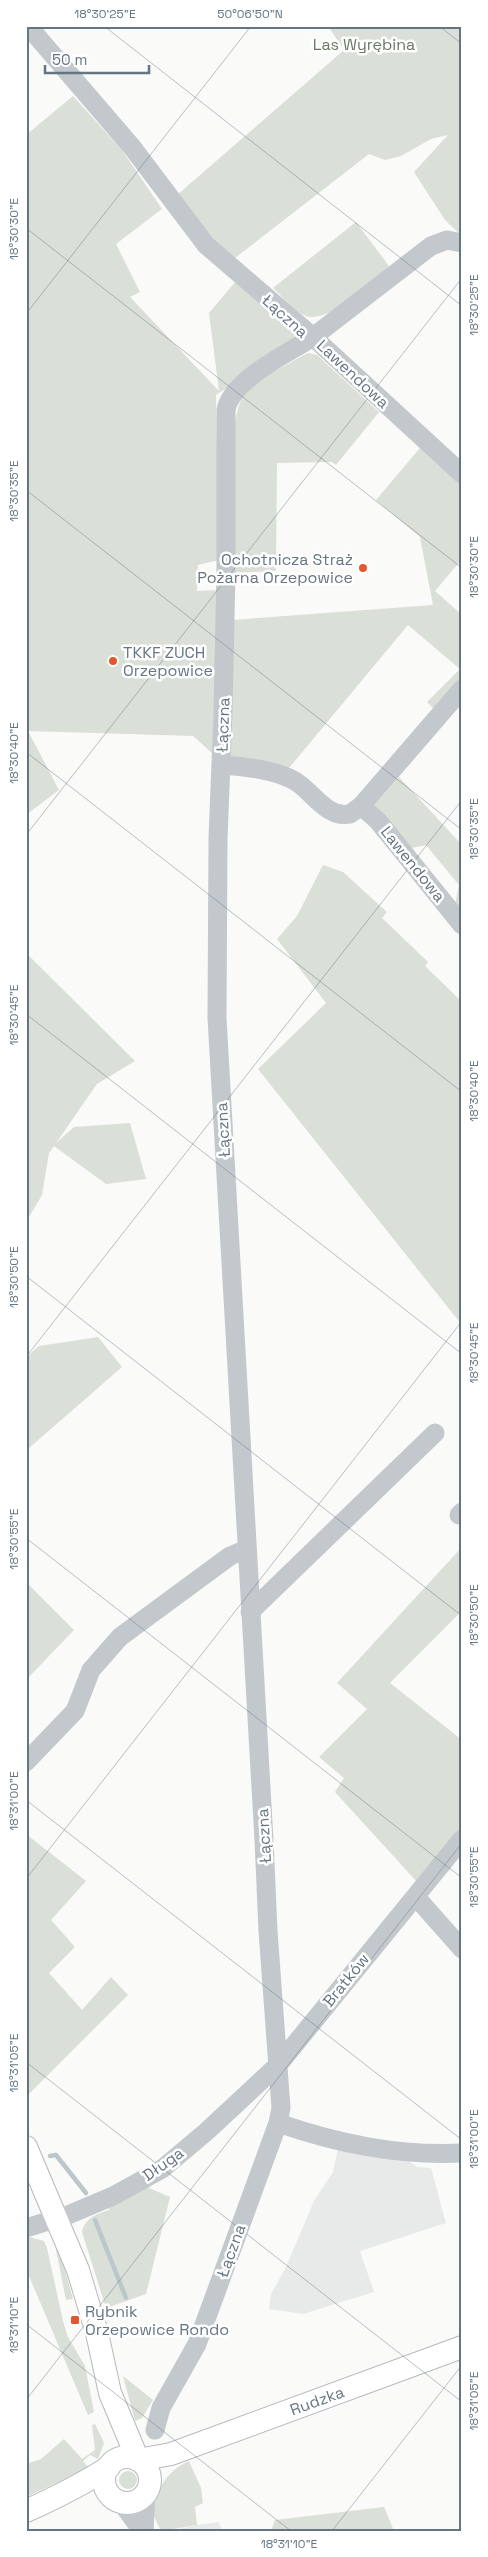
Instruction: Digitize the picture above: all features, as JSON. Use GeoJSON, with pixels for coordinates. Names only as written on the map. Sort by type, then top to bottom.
{"type":"FeatureCollection","features":[{"type":"Feature","properties":{"kind":"main road"},"geometry":{"type":"LineString","coordinates":[[26,2147],[58,2218],[87,2299],[110,2393],[138,2460],[146,2467],[148,2487]]}},
{"type":"Feature","properties":{"kind":"main road","name":"Rudzka"},"geometry":{"type":"LineString","coordinates":[[138,2460],[171,2454],[462,2347]]}},
{"type":"Feature","properties":{"kind":"main road"},"geometry":{"type":"LineString","coordinates":[[110,2393],[112,2464],[105,2484],[116,2499]]}},
{"type":"Feature","properties":{"kind":"main road"},"geometry":{"type":"LineString","coordinates":[[70,2492],[96,2492],[116,2499],[134,2502],[148,2487],[171,2454]]}},
{"type":"Feature","properties":{"kind":"main road"},"geometry":{"type":"LineString","coordinates":[[26,2511],[70,2492],[83,2481],[125,2457],[138,2460]]}},
{"type":"Feature","properties":{"kind":"street","name":"Łączna"},"geometry":{"type":"LineString","coordinates":[[28,26],[132,147],[206,245],[313,337],[240,385],[227,404],[222,765],[218,838],[217,1018],[268,1931],[281,2108],[278,2123],[197,2344],[161,2408],[155,2430]]}},
{"type":"Feature","properties":{"kind":"street","name":"Lawendowa"},"geometry":{"type":"LineString","coordinates":[[462,244],[447,240],[431,246],[313,337],[462,474]]}},
{"type":"Feature","properties":{"kind":"street"},"geometry":{"type":"LineString","coordinates":[[222,765],[273,773],[293,780],[330,811],[339,814],[350,814],[361,806],[462,689]]}},
{"type":"Feature","properties":{"kind":"street","name":"Lawendowa"},"geometry":{"type":"LineString","coordinates":[[361,806],[378,821],[462,926]]}},
{"type":"Feature","properties":{"kind":"street"},"geometry":{"type":"LineString","coordinates":[[250,1612],[435,1433]]}},
{"type":"Feature","properties":{"kind":"street"},"geometry":{"type":"LineString","coordinates":[[26,1762],[75,1711],[91,1670],[120,1636],[230,1556],[246,1549]]}},
{"type":"Feature","properties":{"kind":"street","name":"Bratków"},"geometry":{"type":"LineString","coordinates":[[278,2065],[462,1839]]}},
{"type":"Feature","properties":{"kind":"street"},"geometry":{"type":"LineString","coordinates":[[416,1897],[462,1948]]}},
{"type":"Feature","properties":{"kind":"street","name":"Długa"},"geometry":{"type":"LineString","coordinates":[[26,2228],[104,2200],[162,2169],[206,2132],[278,2065]]}},
{"type":"Feature","properties":{"kind":"street"},"geometry":{"type":"LineString","coordinates":[[278,2123],[334,2140],[382,2151],[423,2154],[462,2153]]}},
{"type":"Feature","properties":{"kind":"street"},"geometry":{"type":"LineString","coordinates":[[143,2531],[148,2487]]}},
{"type":"Feature","properties":{"kind":"street"},"geometry":{"type":"LineString","coordinates":[[116,2499],[143,2531]]}},
{"type":"Feature","properties":{"kind":"shaded area"},"geometry":{"type":"Polygon","coordinates":[[[338,2148],[405,2158],[417,2167],[431,2168],[446,2223],[360,2251],[374,2292],[303,2314],[269,2309],[271,2294],[285,2269],[314,2201],[333,2172],[338,2148]]]}},
{"type":"Feature","properties":{"kind":"shaded area"},"geometry":{"type":"Polygon","coordinates":[[[219,2522],[222,2531],[169,2531],[197,2525],[219,2522]]]}},
{"type":"Feature","properties":{"kind":"green space","name":"Las Wyrębina"},"geometry":{"type":"Polygon","coordinates":[[[328,26],[462,26],[462,236],[445,220],[414,172],[448,135],[431,139],[401,156],[385,160],[369,154],[235,258],[219,247],[177,195],[344,50],[328,26]]]}},
{"type":"Feature","properties":{"kind":"green space"},"geometry":{"type":"Polygon","coordinates":[[[73,96],[122,150],[162,209],[116,244],[140,292],[130,297],[219,391],[209,313],[236,281],[292,326],[295,338],[290,345],[216,395],[219,560],[198,565],[197,591],[219,590],[212,753],[193,736],[28,731],[59,790],[26,815],[26,135],[73,96]]]}},
{"type":"Feature","properties":{"kind":"green space"},"geometry":{"type":"Polygon","coordinates":[[[356,222],[389,266],[362,291],[338,308],[316,317],[302,314],[273,288],[356,222]]]}},
{"type":"Feature","properties":{"kind":"green space"},"geometry":{"type":"Polygon","coordinates":[[[308,353],[317,355],[379,412],[336,465],[332,462],[277,463],[276,571],[231,573],[230,506],[232,449],[239,404],[246,392],[252,387],[308,353]]]}},
{"type":"Feature","properties":{"kind":"green space"},"geometry":{"type":"Polygon","coordinates":[[[420,448],[462,486],[462,559],[435,591],[462,615],[462,678],[434,709],[427,702],[460,669],[408,625],[289,768],[226,762],[232,620],[433,605],[420,537],[376,500],[420,448]]]}},
{"type":"Feature","properties":{"kind":"green space"},"geometry":{"type":"Polygon","coordinates":[[[399,777],[462,845],[462,913],[455,905],[459,885],[426,845],[407,849],[372,808],[399,777]]]}},
{"type":"Feature","properties":{"kind":"green space"},"geometry":{"type":"Polygon","coordinates":[[[323,865],[343,872],[387,912],[382,918],[428,962],[425,966],[460,1000],[462,999],[462,1325],[258,1069],[326,1003],[277,939],[297,916],[323,865]]]}},
{"type":"Feature","properties":{"kind":"green space"},"geometry":{"type":"Polygon","coordinates":[[[26,953],[135,1061],[97,1084],[56,1143],[74,1127],[130,1123],[146,1179],[106,1184],[54,1146],[49,1153],[42,1195],[26,1222],[26,953]]]}},
{"type":"Feature","properties":{"kind":"green space"},"geometry":{"type":"Polygon","coordinates":[[[98,1337],[122,1367],[29,1448],[26,1447],[26,1357],[39,1346],[98,1337]]]}},
{"type":"Feature","properties":{"kind":"green space"},"geometry":{"type":"Polygon","coordinates":[[[462,1547],[462,1611],[390,1683],[462,1740],[462,1828],[418,1883],[335,1792],[344,1778],[319,1757],[367,1709],[337,1683],[462,1547]]]}},
{"type":"Feature","properties":{"kind":"green space"},"geometry":{"type":"Polygon","coordinates":[[[26,1582],[74,1630],[26,1680],[26,1582]]]}},
{"type":"Feature","properties":{"kind":"green space"},"geometry":{"type":"Polygon","coordinates":[[[26,1834],[86,1881],[51,1920],[75,1947],[49,1973],[82,2010],[111,1977],[128,1995],[26,2097],[26,1834]]]}},
{"type":"Feature","properties":{"kind":"green space"},"geometry":{"type":"Polygon","coordinates":[[[143,2187],[150,2187],[170,2197],[146,2294],[106,2308],[82,2232],[89,2220],[109,2210],[108,2204],[143,2187]]]}},
{"type":"Feature","properties":{"kind":"green space"},"geometry":{"type":"Polygon","coordinates":[[[26,2238],[44,2241],[47,2248],[68,2337],[85,2366],[94,2412],[88,2415],[26,2269],[26,2238]]]}},
{"type":"Feature","properties":{"kind":"green space"},"geometry":{"type":"Polygon","coordinates":[[[59,2248],[73,2299],[66,2300],[56,2250],[59,2248]]]}},
{"type":"Feature","properties":{"kind":"green space"},"geometry":{"type":"Polygon","coordinates":[[[123,2376],[153,2400],[142,2418],[135,2421],[123,2376]]]}},
{"type":"Feature","properties":{"kind":"green space"},"geometry":{"type":"Polygon","coordinates":[[[95,2424],[104,2443],[98,2459],[90,2455],[83,2461],[89,2468],[26,2497],[26,2464],[41,2459],[64,2439],[82,2459],[95,2450],[92,2425],[95,2424]]]}},
{"type":"Feature","properties":{"kind":"green space"},"geometry":{"type":"Polygon","coordinates":[[[189,2461],[201,2488],[203,2503],[195,2507],[197,2525],[161,2531],[153,2514],[160,2489],[174,2470],[189,2461]]]}},
{"type":"Feature","properties":{"kind":"green space"},"geometry":{"type":"Polygon","coordinates":[[[128,2471],[136,2476],[137,2480],[132,2488],[128,2489],[120,2484],[119,2480],[124,2472],[128,2471]]]}},
{"type":"Feature","properties":{"kind":"green space"},"geometry":{"type":"Polygon","coordinates":[[[384,2507],[394,2531],[271,2531],[275,2520],[384,2507]]]}},
{"type":"Feature","properties":{"kind":"waterway"},"geometry":{"type":"LineString","coordinates":[[50,2156],[56,2155],[86,2193]]}},
{"type":"Feature","properties":{"kind":"waterway"},"geometry":{"type":"LineString","coordinates":[[95,2220],[126,2298]]}},
{"type":"Feature","properties":{"kind":"place","name":"Ochotnicza Straż Pożarna Orzepowice"},"geometry":{"type":"Point","coordinates":[363,568]}},
{"type":"Feature","properties":{"kind":"place","name":"TKKF ZUCH Orzepowice"},"geometry":{"type":"Point","coordinates":[113,661]}},
{"type":"Feature","properties":{"kind":"place","name":"Rybnik Orzepowice Rondo"},"geometry":{"type":"Point","coordinates":[75,2320]}}]}
